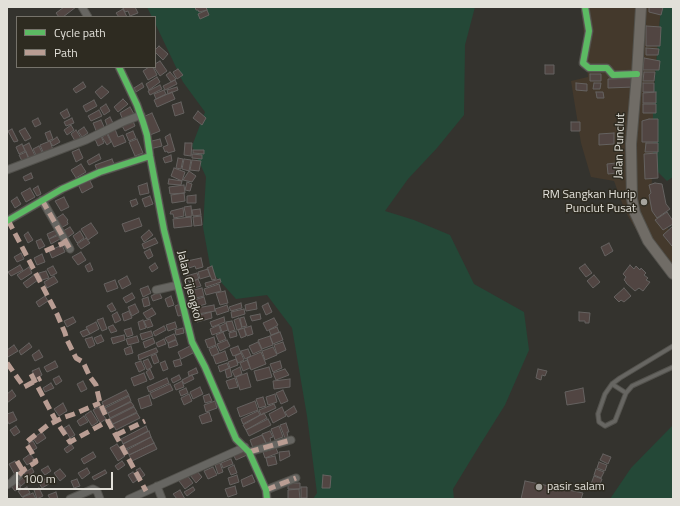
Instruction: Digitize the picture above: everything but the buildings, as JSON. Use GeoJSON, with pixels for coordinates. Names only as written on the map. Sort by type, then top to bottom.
{"type":"FeatureCollection","features":[{"type":"Feature","properties":{"kind":"main road","name":"Jalan Punclut"},"geometry":{"type":"LineString","coordinates":[[642,7],[631,144],[632,199],[634,213],[648,241],[673,274]]}},
{"type":"Feature","properties":{"kind":"street"},"geometry":{"type":"LineString","coordinates":[[82,7],[87,16]]}},
{"type":"Feature","properties":{"kind":"street"},"geometry":{"type":"LineString","coordinates":[[586,7],[589,31],[583,63],[589,68],[607,68],[613,75],[637,74]]}},
{"type":"Feature","properties":{"kind":"street","name":"Jalan Cijengkol"},"geometry":{"type":"LineString","coordinates":[[119,68],[141,115],[147,135],[164,230],[192,342],[205,367],[236,439],[247,449],[266,490],[267,499]]}},
{"type":"Feature","properties":{"kind":"street"},"geometry":{"type":"LineString","coordinates":[[7,170],[86,140],[141,115]]}},
{"type":"Feature","properties":{"kind":"street"},"geometry":{"type":"LineString","coordinates":[[7,221],[62,189],[100,172],[150,156]]}},
{"type":"Feature","properties":{"kind":"street"},"geometry":{"type":"LineString","coordinates":[[42,200],[70,249]]}},
{"type":"Feature","properties":{"kind":"street"},"geometry":{"type":"LineString","coordinates":[[156,290],[178,285]]}},
{"type":"Feature","properties":{"kind":"street"},"geometry":{"type":"LineString","coordinates":[[129,499],[247,449],[291,440]]}},
{"type":"Feature","properties":{"kind":"street"},"geometry":{"type":"LineString","coordinates":[[7,485],[19,475]]}},
{"type":"Feature","properties":{"kind":"street"},"geometry":{"type":"LineString","coordinates":[[266,490],[296,478]]}},
{"type":"Feature","properties":{"kind":"street"},"geometry":{"type":"LineString","coordinates":[[157,486],[162,499]]}},
{"type":"Feature","properties":{"kind":"street"},"geometry":{"type":"LineString","coordinates":[[70,499],[93,489],[97,491],[100,499]]}},
{"type":"Feature","properties":{"kind":"lane"},"geometry":{"type":"LineString","coordinates":[[673,346],[612,384],[605,394],[598,414],[599,422],[605,426],[614,421],[626,393],[632,386],[673,367]]}},
{"type":"Feature","properties":{"kind":"lane"},"geometry":{"type":"LineString","coordinates":[[612,384],[626,393]]}},
{"type":"Feature","properties":{"kind":"shaded area"},"geometry":{"type":"Polygon","coordinates":[[[581,7],[661,7],[653,100],[653,167],[651,192],[664,222],[673,236],[673,275],[637,231],[625,211],[614,181],[591,177],[581,143],[571,81],[588,77],[581,7]]]}},
{"type":"Feature","properties":{"kind":"green space"},"geometry":{"type":"Polygon","coordinates":[[[147,7],[475,7],[465,45],[464,115],[437,148],[408,179],[385,211],[414,220],[450,235],[474,284],[524,312],[529,350],[505,405],[453,489],[454,499],[313,499],[317,493],[307,416],[292,328],[267,295],[236,299],[211,271],[203,227],[206,177],[192,146],[205,112],[183,82],[156,25],[156,16],[152,16],[147,7]]]}},
{"type":"Feature","properties":{"kind":"green space"},"geometry":{"type":"Polygon","coordinates":[[[661,7],[673,7],[673,177],[667,181],[653,167],[653,100],[661,7]]]}},
{"type":"Feature","properties":{"kind":"green space"},"geometry":{"type":"Polygon","coordinates":[[[673,425],[673,499],[610,499],[631,468],[673,425]]]}},
{"type":"Feature","properties":{"kind":"marked path"},"geometry":{"type":"LineString","coordinates":[[42,200],[70,249]]}},
{"type":"Feature","properties":{"kind":"marked path"},"geometry":{"type":"LineString","coordinates":[[8,220],[57,314],[76,358],[83,362],[90,377],[96,385],[100,403],[108,421],[146,491]]}},
{"type":"Feature","properties":{"kind":"marked path"},"geometry":{"type":"LineString","coordinates":[[45,251],[66,242]]}},
{"type":"Feature","properties":{"kind":"marked path"},"geometry":{"type":"LineString","coordinates":[[7,363],[24,387],[41,378]]}},
{"type":"Feature","properties":{"kind":"marked path"},"geometry":{"type":"LineString","coordinates":[[31,374],[56,421],[70,442],[108,421]]}},
{"type":"Feature","properties":{"kind":"marked path"},"geometry":{"type":"LineString","coordinates":[[19,475],[36,462],[27,445],[29,440],[48,425],[100,403]]}},
{"type":"Feature","properties":{"kind":"marked path"},"geometry":{"type":"LineString","coordinates":[[116,435],[145,421]]}},
{"type":"Feature","properties":{"kind":"marked path"},"geometry":{"type":"LineString","coordinates":[[249,452],[291,440]]}},
{"type":"Feature","properties":{"kind":"marked path"},"geometry":{"type":"LineString","coordinates":[[17,461],[23,471]]}},
{"type":"Feature","properties":{"kind":"marked path"},"geometry":{"type":"LineString","coordinates":[[266,490],[296,478]]}},
{"type":"Feature","properties":{"kind":"cycle path"},"geometry":{"type":"LineString","coordinates":[[585,7],[589,31],[583,63],[589,68],[607,68],[613,75],[637,74]]}},
{"type":"Feature","properties":{"kind":"cycle path"},"geometry":{"type":"LineString","coordinates":[[119,68],[137,105],[147,135],[164,230],[192,342],[205,367],[236,439],[249,452],[266,490],[267,499]]}},
{"type":"Feature","properties":{"kind":"cycle path"},"geometry":{"type":"LineString","coordinates":[[7,221],[62,189],[100,172],[150,156]]}},
{"type":"Feature","properties":{"kind":"place","name":"RM Sangkan Hurip Punclut Pusat"},"geometry":{"type":"Point","coordinates":[644,202]}},
{"type":"Feature","properties":{"kind":"place","name":"pasir salam"},"geometry":{"type":"Point","coordinates":[539,487]}}]}
